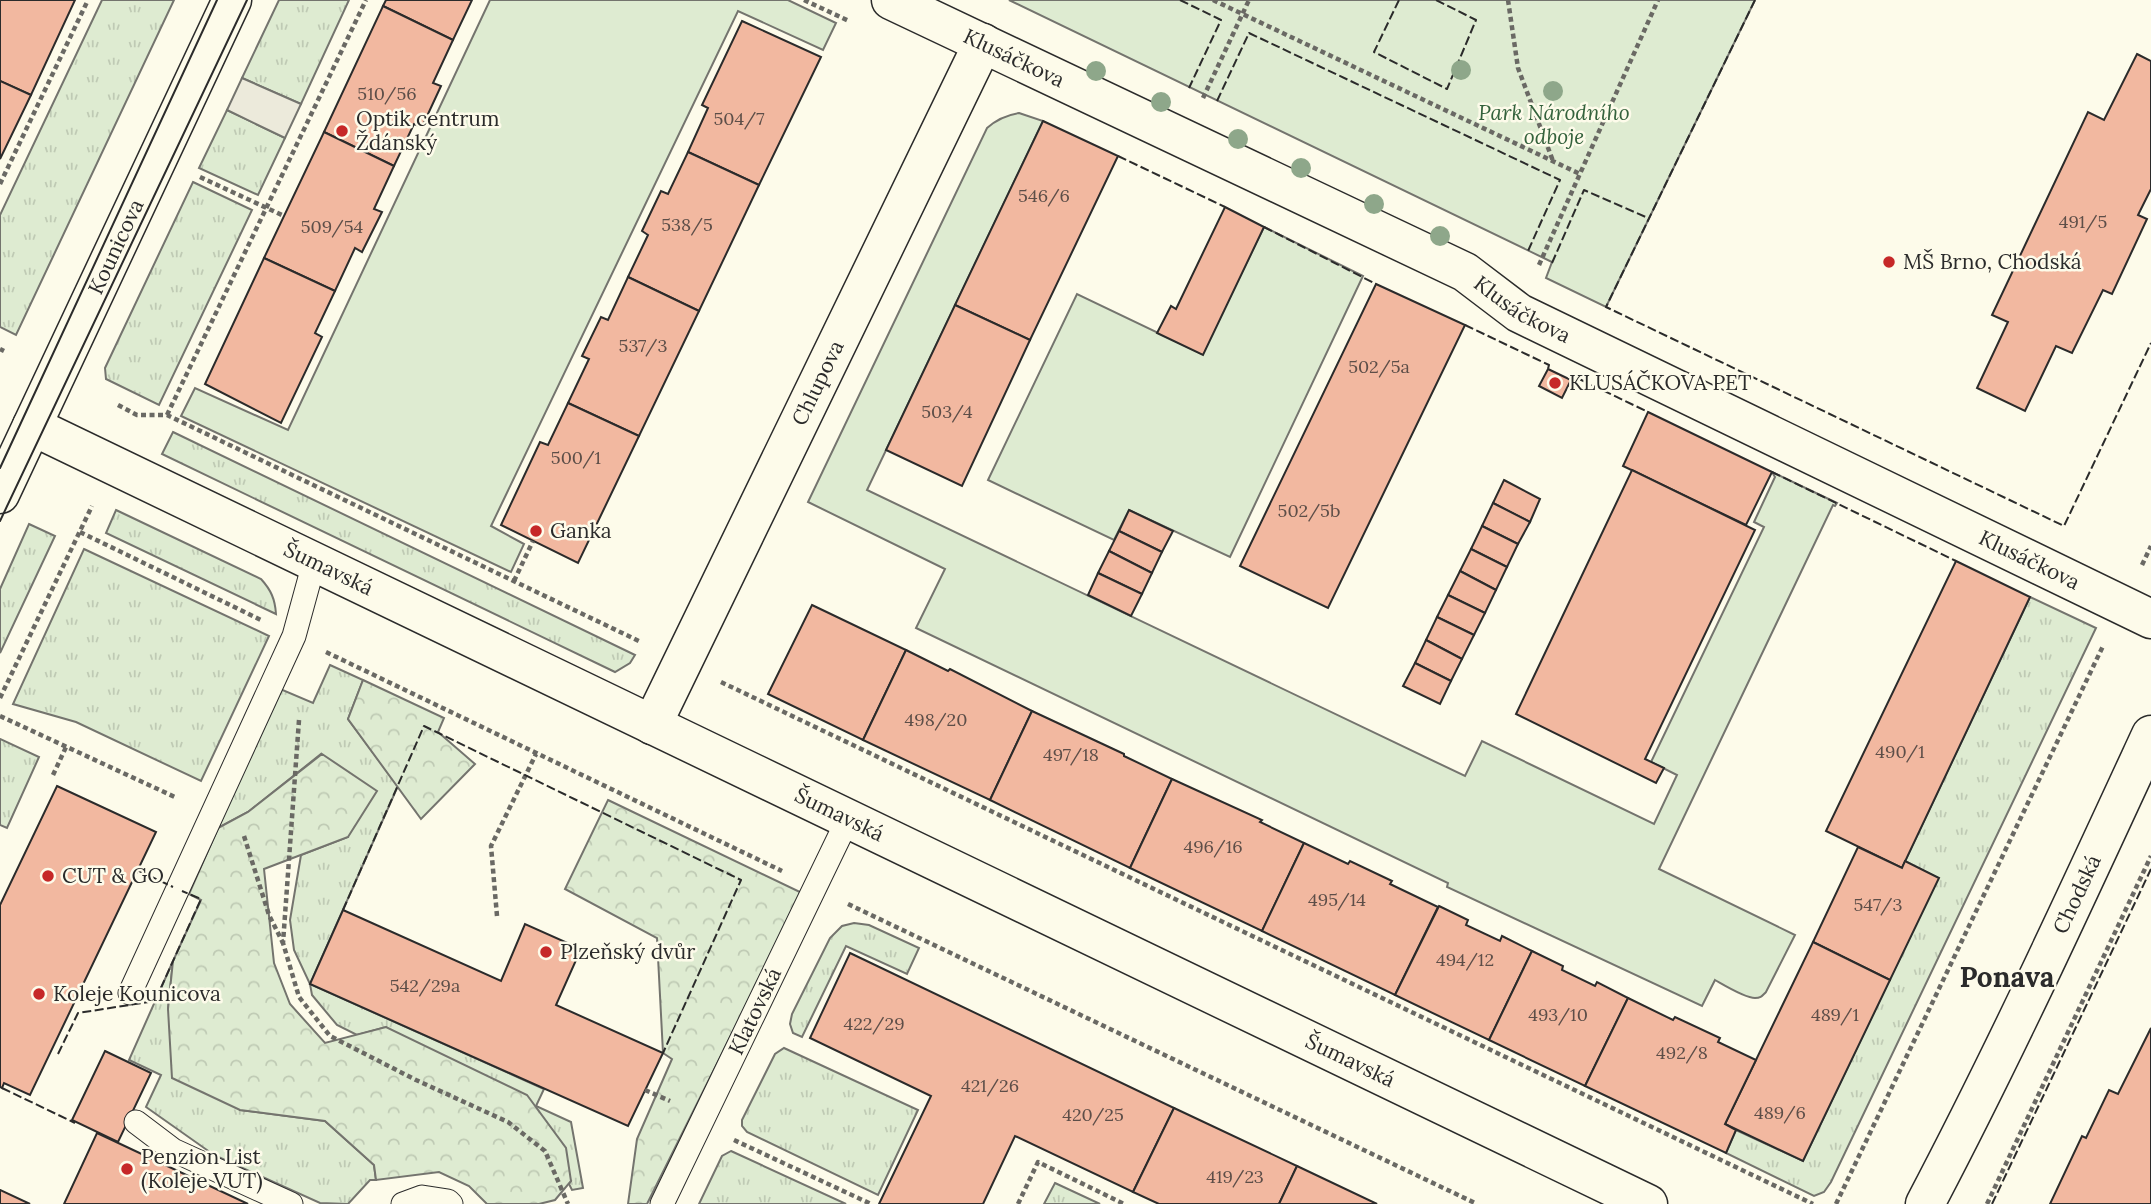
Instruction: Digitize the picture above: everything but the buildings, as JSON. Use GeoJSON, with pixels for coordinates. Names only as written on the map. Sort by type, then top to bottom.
{"type":"FeatureCollection","features":[{"type":"Feature","properties":{"kind":"street","name":"Kounicova"},"geometry":{"type":"LineString","coordinates":[[0,494],[232,0]]}},
{"type":"Feature","properties":{"kind":"street","name":"Klusáčkova"},"geometry":{"type":"LineString","coordinates":[[891,0],[1465,272],[1519,313],[2137,612]]}},
{"type":"Feature","properties":{"kind":"street","name":"Chlupova"},"geometry":{"type":"LineString","coordinates":[[652,726],[983,43]]}},
{"type":"Feature","properties":{"kind":"street","name":"Šumavská"},"geometry":{"type":"LineString","coordinates":[[32,426],[1648,1204]]}},
{"type":"Feature","properties":{"kind":"street","name":"Chodská"},"geometry":{"type":"LineString","coordinates":[[1925,1204],[1996,1067],[2151,735]]}},
{"type":"Feature","properties":{"kind":"lane"},"geometry":{"type":"LineString","coordinates":[[130,993],[294,636],[314,563]]}},
{"type":"Feature","properties":{"kind":"lane","name":"Klatovská"},"geometry":{"type":"LineString","coordinates":[[662,1204],[848,819]]}},
{"type":"Feature","properties":{"kind":"lane"},"geometry":{"type":"LineString","coordinates":[[136,1122],[173,1150],[291,1204]]}},
{"type":"Feature","properties":{"kind":"lane"},"geometry":{"type":"LineString","coordinates":[[403,1204],[422,1197],[448,1201],[451,1204]]}},
{"type":"Feature","properties":{"kind":"path"},"geometry":{"type":"LineString","coordinates":[[0,184],[88,0]]}},
{"type":"Feature","properties":{"kind":"path"},"geometry":{"type":"LineString","coordinates":[[167,415],[366,0]]}},
{"type":"Feature","properties":{"kind":"path"},"geometry":{"type":"LineString","coordinates":[[1213,0],[1580,174]]}},
{"type":"Feature","properties":{"kind":"path"},"geometry":{"type":"LineString","coordinates":[[1200,104],[1249,0]]}},
{"type":"Feature","properties":{"kind":"path"},"geometry":{"type":"LineString","coordinates":[[1508,0],[1518,68],[1553,162]]}},
{"type":"Feature","properties":{"kind":"path"},"geometry":{"type":"LineString","coordinates":[[1539,265],[1658,0]]}},
{"type":"Feature","properties":{"kind":"path"},"geometry":{"type":"LineString","coordinates":[[158,157],[284,216]]}},
{"type":"Feature","properties":{"kind":"path"},"geometry":{"type":"LineString","coordinates":[[118,405],[137,415],[167,415],[644,643]]}},
{"type":"Feature","properties":{"kind":"path"},"geometry":{"type":"LineString","coordinates":[[0,698],[95,499]]}},
{"type":"Feature","properties":{"kind":"path"},"geometry":{"type":"LineString","coordinates":[[80,532],[783,872]]}},
{"type":"Feature","properties":{"kind":"path"},"geometry":{"type":"LineString","coordinates":[[514,581],[533,541]]}},
{"type":"Feature","properties":{"kind":"path"},"geometry":{"type":"LineString","coordinates":[[1836,1204],[2137,612],[2151,546]]}},
{"type":"Feature","properties":{"kind":"path"},"geometry":{"type":"LineString","coordinates":[[717,680],[1813,1204]]}},
{"type":"Feature","properties":{"kind":"path"},"geometry":{"type":"LineString","coordinates":[[283,943],[300,712]]}},
{"type":"Feature","properties":{"kind":"path"},"geometry":{"type":"LineString","coordinates":[[0,716],[242,830],[269,915],[283,943],[299,998],[330,1036],[415,1080],[508,1122],[545,1151],[568,1204]]}},
{"type":"Feature","properties":{"kind":"path"},"geometry":{"type":"LineString","coordinates":[[53,775],[66,747]]}},
{"type":"Feature","properties":{"kind":"path"},"geometry":{"type":"LineString","coordinates":[[497,916],[491,846],[536,754]]}},
{"type":"Feature","properties":{"kind":"path"},"geometry":{"type":"LineString","coordinates":[[1987,1204],[2151,856]]}},
{"type":"Feature","properties":{"kind":"path"},"geometry":{"type":"LineString","coordinates":[[843,902],[1477,1204]]}},
{"type":"Feature","properties":{"kind":"path"},"geometry":{"type":"LineString","coordinates":[[645,1090],[657,1095]]}},
{"type":"Feature","properties":{"kind":"path"},"geometry":{"type":"LineString","coordinates":[[724,1135],[871,1204]]}},
{"type":"Feature","properties":{"kind":"path"},"geometry":{"type":"LineString","coordinates":[[1018,1204],[1038,1162],[1124,1204]]}},
{"type":"Feature","properties":{"kind":"green space"},"geometry":{"type":"Polygon","coordinates":[[[102,0],[174,0],[16,335],[0,327],[0,215],[102,0]]]}},
{"type":"Feature","properties":{"kind":"green space"},"geometry":{"type":"Polygon","coordinates":[[[279,0],[349,0],[301,104],[242,78],[279,0]]]}},
{"type":"Feature","properties":{"kind":"green space"},"geometry":{"type":"Polygon","coordinates":[[[490,0],[788,0],[836,23],[823,50],[738,11],[491,526],[524,544],[511,572],[181,416],[195,388],[288,430],[490,0]]]}},
{"type":"Feature","properties":{"kind":"green space","name":"Park Národního odboje"},"geometry":{"type":"Polygon","coordinates":[[[1009,0],[1755,0],[1606,307],[1546,278],[1552,262],[1009,0]]]}},
{"type":"Feature","properties":{"kind":"green space"},"geometry":{"type":"Polygon","coordinates":[[[227,110],[285,138],[258,195],[199,168],[227,110]]]}},
{"type":"Feature","properties":{"kind":"green space"},"geometry":{"type":"Polygon","coordinates":[[[1019,113],[1043,121],[867,490],[1465,776],[1482,741],[1654,824],[1677,775],[1651,762],[1764,527],[1754,522],[1775,477],[1772,472],[1837,503],[1833,505],[1659,869],[1795,935],[1762,996],[1746,996],[1715,980],[1702,1006],[1447,887],[1448,883],[916,628],[945,569],[808,502],[987,128],[1002,118],[1019,113]]]}},
{"type":"Feature","properties":{"kind":"green space"},"geometry":{"type":"Polygon","coordinates":[[[193,182],[252,210],[159,405],[106,379],[105,368],[193,182]]]}},
{"type":"Feature","properties":{"kind":"green space"},"geometry":{"type":"Polygon","coordinates":[[[1264,227],[1363,276],[1230,557],[1129,510],[1114,540],[988,480],[1077,294],[1202,354],[1264,227]]]}},
{"type":"Feature","properties":{"kind":"green space"},"geometry":{"type":"Polygon","coordinates":[[[173,432],[635,655],[630,663],[615,672],[162,454],[173,432]]]}},
{"type":"Feature","properties":{"kind":"green space"},"geometry":{"type":"Polygon","coordinates":[[[116,510],[261,579],[272,595],[276,614],[106,533],[116,510]]]}},
{"type":"Feature","properties":{"kind":"green space"},"geometry":{"type":"Polygon","coordinates":[[[29,524],[55,536],[0,653],[0,589],[29,524]]]}},
{"type":"Feature","properties":{"kind":"green space"},"geometry":{"type":"Polygon","coordinates":[[[84,549],[269,636],[201,781],[76,722],[13,704],[84,549]]]}},
{"type":"Feature","properties":{"kind":"green space"},"geometry":{"type":"Polygon","coordinates":[[[2030,597],[2096,628],[1831,1182],[1824,1192],[1814,1196],[1726,1153],[1736,1130],[1803,1161],[1938,878],[1905,861],[2030,597]]]}},
{"type":"Feature","properties":{"kind":"green space"},"geometry":{"type":"Polygon","coordinates":[[[330,665],[363,680],[348,719],[398,786],[310,984],[294,950],[290,920],[301,855],[348,837],[321,754],[248,812],[218,828],[278,688],[313,703],[330,665]]]}},
{"type":"Feature","properties":{"kind":"green space"},"geometry":{"type":"Polygon","coordinates":[[[363,680],[444,718],[438,732],[475,764],[421,819],[348,719],[363,680]]]}},
{"type":"Feature","properties":{"kind":"green space"},"geometry":{"type":"Polygon","coordinates":[[[0,739],[39,757],[7,828],[0,825],[0,739]]]}},
{"type":"Feature","properties":{"kind":"green space"},"geometry":{"type":"Polygon","coordinates":[[[322,754],[377,791],[348,837],[264,869],[274,963],[290,1004],[325,1043],[386,1027],[527,1095],[566,1148],[571,1181],[555,1200],[539,1204],[487,1204],[469,1186],[439,1172],[376,1180],[374,1165],[325,1121],[240,1110],[172,1078],[168,1009],[173,961],[201,900],[189,894],[218,828],[248,812],[322,754]]]}},
{"type":"Feature","properties":{"kind":"green space"},"geometry":{"type":"Polygon","coordinates":[[[608,800],[802,893],[647,1204],[628,1204],[637,1139],[672,1059],[663,1053],[657,938],[565,889],[608,800]]]}},
{"type":"Feature","properties":{"kind":"green space"},"geometry":{"type":"Polygon","coordinates":[[[854,923],[869,925],[919,948],[907,974],[846,946],[802,1037],[793,1033],[790,1024],[792,1014],[830,938],[842,926],[854,923]]]}},
{"type":"Feature","properties":{"kind":"green space"},"geometry":{"type":"Polygon","coordinates":[[[173,961],[168,1009],[240,1110],[325,1121],[374,1165],[376,1180],[370,1180],[348,1204],[320,1203],[214,1155],[146,1107],[161,1075],[129,1060],[173,961]]]}},
{"type":"Feature","properties":{"kind":"green space"},"geometry":{"type":"Polygon","coordinates":[[[310,984],[544,1089],[536,1106],[571,1122],[583,1188],[572,1190],[569,1184],[571,1181],[386,1027],[357,1035],[337,1025],[312,995],[310,984]]]}},
{"type":"Feature","properties":{"kind":"green space"},"geometry":{"type":"Polygon","coordinates":[[[784,1048],[918,1110],[878,1195],[747,1132],[742,1126],[742,1120],[775,1054],[784,1048]]]}},
{"type":"Feature","properties":{"kind":"green space"},"geometry":{"type":"Polygon","coordinates":[[[731,1151],[846,1204],[699,1204],[722,1156],[731,1151]]]}},
{"type":"Feature","properties":{"kind":"green space"},"geometry":{"type":"Polygon","coordinates":[[[1055,1183],[1100,1204],[1044,1204],[1055,1183]]]}},
{"type":"Feature","properties":{"kind":"shaded area"},"geometry":{"type":"Polygon","coordinates":[[[242,78],[301,104],[285,138],[227,110],[242,78]]]}},
{"type":"Feature","properties":{"kind":"tram line"},"geometry":{"type":"LineString","coordinates":[[0,468],[217,0]]}},
{"type":"Feature","properties":{"kind":"tram line"},"geometry":{"type":"LineString","coordinates":[[0,521],[247,0]]}},
{"type":"Feature","properties":{"kind":"fence"},"geometry":{"type":"LineString","coordinates":[[1180,0],[1221,20],[1189,88]]}},
{"type":"Feature","properties":{"kind":"fence"},"geometry":{"type":"LineString","coordinates":[[1399,0],[1374,52],[1447,89],[1476,20],[1436,0]]}},
{"type":"Feature","properties":{"kind":"fence"},"geometry":{"type":"LineString","coordinates":[[1755,0],[1606,307],[2064,526],[2151,343]]}},
{"type":"Feature","properties":{"kind":"fence"},"geometry":{"type":"LineString","coordinates":[[1217,101],[1249,33],[1560,180],[1528,251]]}},
{"type":"Feature","properties":{"kind":"fence"},"geometry":{"type":"LineString","coordinates":[[1118,156],[1225,207]]}},
{"type":"Feature","properties":{"kind":"fence"},"geometry":{"type":"LineString","coordinates":[[1552,263],[1584,190],[1648,218]]}},
{"type":"Feature","properties":{"kind":"fence"},"geometry":{"type":"LineString","coordinates":[[1264,227],[1376,284]]}},
{"type":"Feature","properties":{"kind":"fence"},"geometry":{"type":"LineString","coordinates":[[1465,325],[1549,365],[1548,369]]}},
{"type":"Feature","properties":{"kind":"fence"},"geometry":{"type":"LineString","coordinates":[[1571,380],[1573,376],[1648,412]]}},
{"type":"Feature","properties":{"kind":"fence"},"geometry":{"type":"LineString","coordinates":[[1772,472],[1956,561]]}},
{"type":"Feature","properties":{"kind":"fence"},"geometry":{"type":"LineString","coordinates":[[343,910],[424,726],[741,880],[663,1053]]}},
{"type":"Feature","properties":{"kind":"fence"},"geometry":{"type":"LineString","coordinates":[[1992,1204],[2151,869]]}},
{"type":"Feature","properties":{"kind":"fence"},"geometry":{"type":"LineString","coordinates":[[137,870],[173,887]]}},
{"type":"Feature","properties":{"kind":"fence"},"geometry":{"type":"LineString","coordinates":[[58,1054],[78,1013],[155,1001],[201,899],[182,891]]}},
{"type":"Feature","properties":{"kind":"fence"},"geometry":{"type":"LineString","coordinates":[[2,1088],[75,1123]]}},
{"type":"Feature","properties":{"kind":"place","name":"Optik centrum Ždánský"},"geometry":{"type":"Point","coordinates":[342,131]}},
{"type":"Feature","properties":{"kind":"place","name":"MŠ Brno, Chodská"},"geometry":{"type":"Point","coordinates":[1889,262]}},
{"type":"Feature","properties":{"kind":"place","name":"KLUSÁČKOVA PET"},"geometry":{"type":"Point","coordinates":[1555,383]}},
{"type":"Feature","properties":{"kind":"place","name":"Ganka"},"geometry":{"type":"Point","coordinates":[536,531]}},
{"type":"Feature","properties":{"kind":"place","name":"CUT & GO"},"geometry":{"type":"Point","coordinates":[48,876]}},
{"type":"Feature","properties":{"kind":"place","name":"Plzeňský dvůr"},"geometry":{"type":"Point","coordinates":[546,952]}},
{"type":"Feature","properties":{"kind":"place","name":"Koleje Kounicova"},"geometry":{"type":"Point","coordinates":[39,994]}},
{"type":"Feature","properties":{"kind":"place","name":"Penzion List (Koleje VUT)"},"geometry":{"type":"Point","coordinates":[127,1169]}},
{"type":"Feature","properties":{"kind":"district","name":"Ponava"},"geometry":{"type":"Point","coordinates":[2007,977]}}]}
